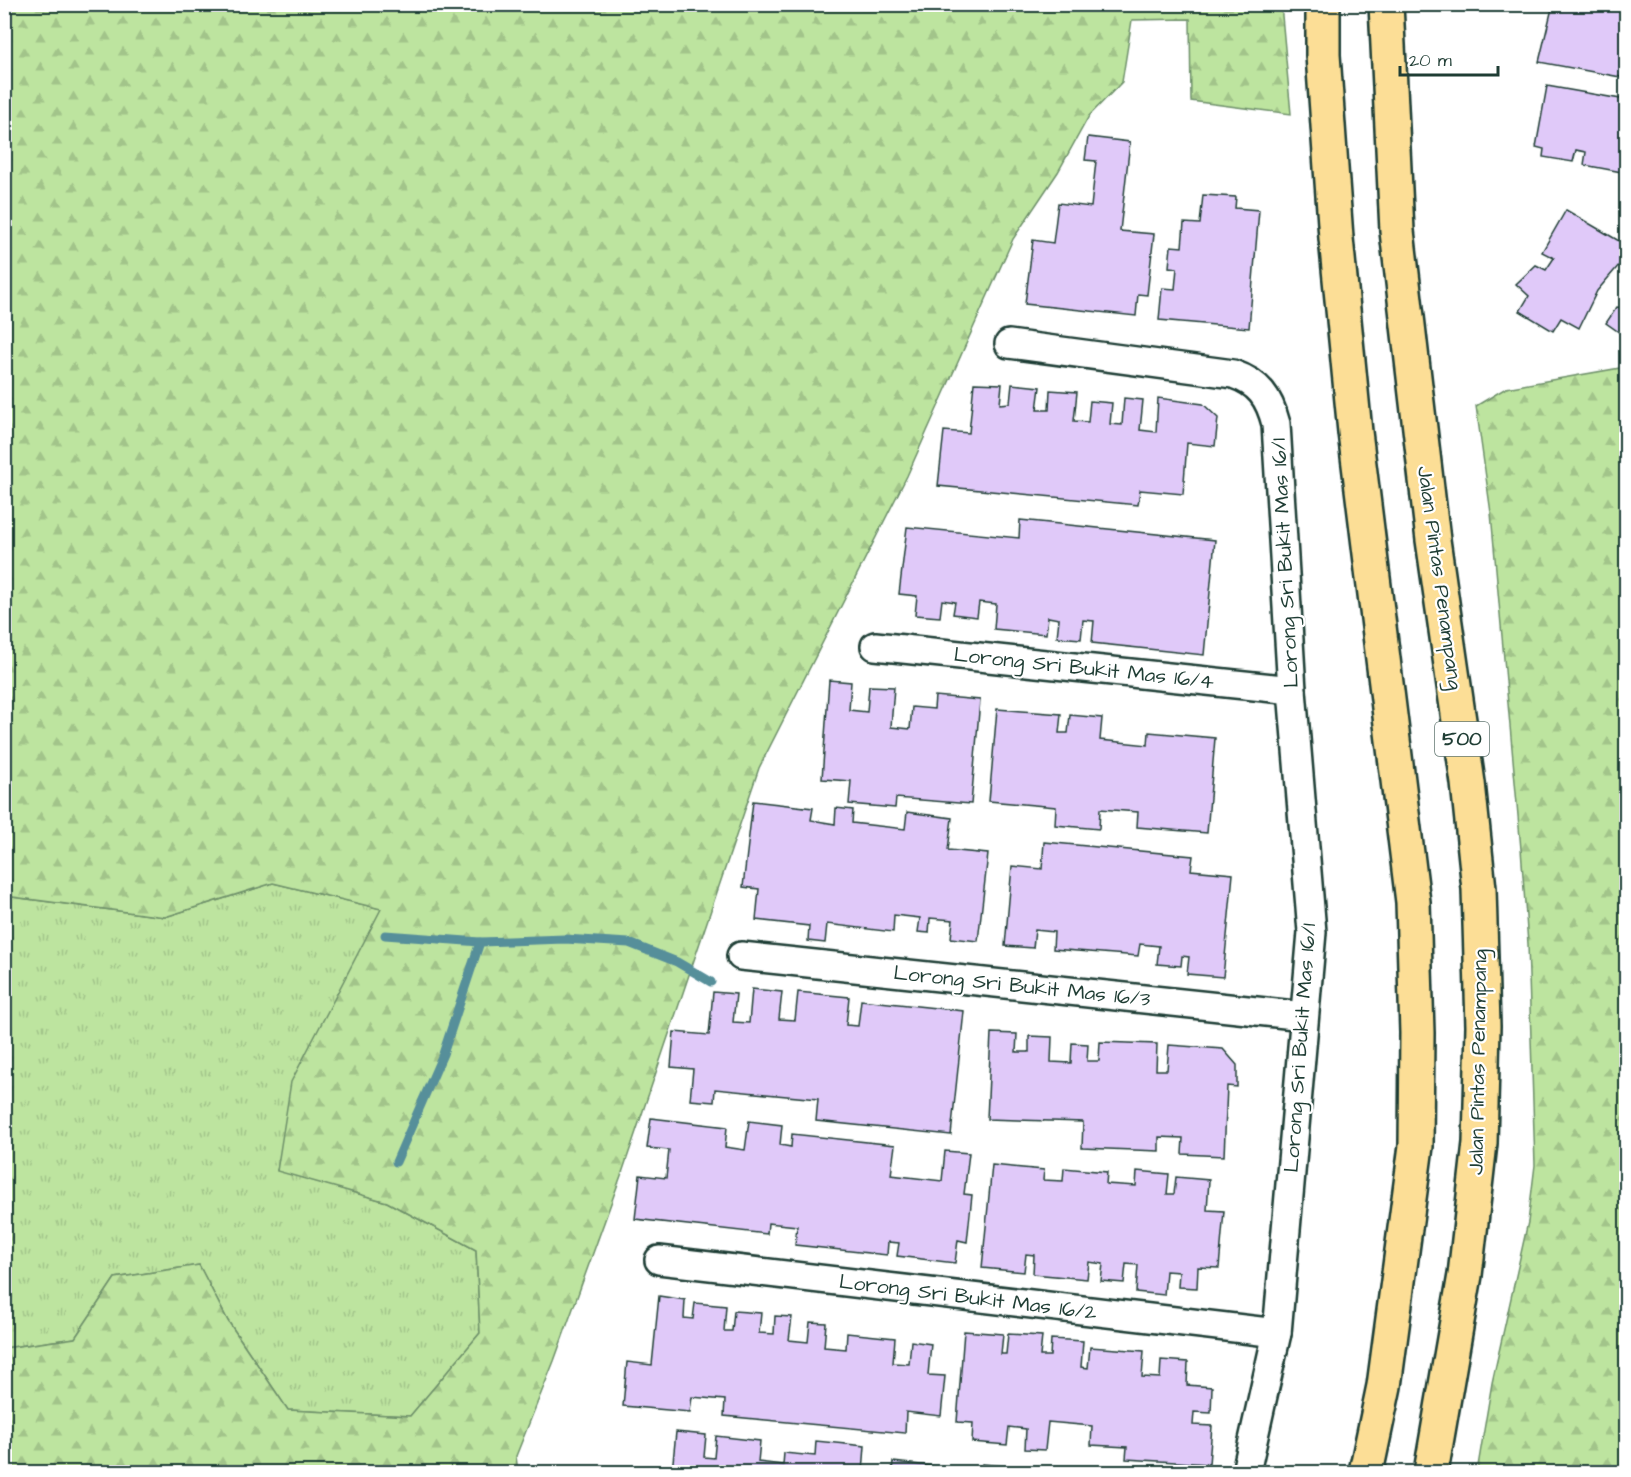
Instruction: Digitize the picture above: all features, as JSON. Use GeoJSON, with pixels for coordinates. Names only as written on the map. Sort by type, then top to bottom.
{"type":"FeatureCollection","features":[{"type":"Feature","properties":{"kind":"main road"},"geometry":{"type":"LineString","coordinates":[[1323,4],[1323,55],[1336,238],[1367,547],[1390,707],[1413,902],[1417,1033],[1416,1146],[1384,1386],[1366,1473]]}},
{"type":"Feature","properties":{"kind":"main road","name":"Jalan Pintas Penampang"},"geometry":{"type":"LineString","coordinates":[[1386,4],[1397,231],[1433,540],[1468,783],[1479,889],[1483,1026],[1480,1143],[1465,1275],[1431,1473]]}},
{"type":"Feature","properties":{"kind":"street","name":"Lorong Sri Bukit Mas 16/1"},"geometry":{"type":"LineString","coordinates":[[1009,344],[1233,374],[1251,380],[1263,391],[1271,405],[1279,444],[1292,690],[1312,932],[1277,1333],[1246,1473]]}},
{"type":"Feature","properties":{"kind":"street","name":"Lorong Sri Bukit Mas 16/4"},"geometry":{"type":"LineString","coordinates":[[875,646],[1292,690]]}},
{"type":"Feature","properties":{"kind":"street","name":"Lorong Sri Bukit Mas 16/3"},"geometry":{"type":"LineString","coordinates":[[741,956],[1304,1016]]}},
{"type":"Feature","properties":{"kind":"street","name":"Lorong Sri Bukit Mas 16/2"},"geometry":{"type":"LineString","coordinates":[[659,1260],[1277,1333]]}},
{"type":"Feature","properties":{"kind":"green space"},"geometry":{"type":"Polygon","coordinates":[[[5,4],[1281,5],[1291,114],[1191,101],[1190,19],[1132,20],[1122,82],[1089,116],[1058,172],[1013,239],[907,476],[759,768],[623,1170],[554,1361],[516,1456],[518,1472],[5,1472],[5,1348],[75,1338],[115,1278],[199,1265],[228,1321],[288,1410],[410,1416],[480,1333],[476,1250],[387,1202],[277,1171],[291,1082],[381,909],[273,883],[165,917],[5,896],[5,4]]]}},
{"type":"Feature","properties":{"kind":"green space"},"geometry":{"type":"Polygon","coordinates":[[[1626,367],[1626,1472],[1477,1472],[1492,1383],[1528,1222],[1535,1165],[1528,944],[1521,849],[1491,513],[1476,406],[1506,388],[1626,367]]]}},
{"type":"Feature","properties":{"kind":"green space"},"geometry":{"type":"Polygon","coordinates":[[[273,883],[382,909],[346,979],[277,1170],[387,1202],[476,1250],[480,1333],[410,1416],[288,1410],[228,1321],[199,1265],[115,1278],[75,1338],[5,1348],[4,896],[165,917],[273,883]]]}},
{"type":"Feature","properties":{"kind":"building"},"geometry":{"type":"Polygon","coordinates":[[[1553,4],[1626,4],[1626,78],[1539,62],[1553,4]]]}},
{"type":"Feature","properties":{"kind":"building"},"geometry":{"type":"Polygon","coordinates":[[[1547,86],[1626,100],[1626,146],[1622,172],[1584,165],[1586,152],[1576,150],[1573,162],[1543,157],[1544,149],[1536,147],[1547,86]]]}},
{"type":"Feature","properties":{"kind":"building"},"geometry":{"type":"Polygon","coordinates":[[[1088,137],[1130,142],[1120,231],[1154,234],[1147,295],[1138,294],[1136,316],[1025,304],[1033,240],[1053,243],[1058,203],[1091,207],[1096,161],[1085,160],[1088,137]]]}},
{"type":"Feature","properties":{"kind":"building"},"geometry":{"type":"Polygon","coordinates":[[[1203,195],[1236,197],[1235,208],[1259,210],[1249,328],[1159,320],[1162,288],[1175,289],[1177,268],[1169,267],[1171,246],[1182,247],[1184,223],[1200,224],[1203,195]]]}},
{"type":"Feature","properties":{"kind":"building"},"geometry":{"type":"Polygon","coordinates":[[[1566,210],[1626,245],[1626,257],[1597,291],[1579,328],[1561,318],[1553,331],[1520,311],[1529,296],[1516,284],[1536,265],[1546,270],[1554,258],[1542,252],[1566,210]]]}},
{"type":"Feature","properties":{"kind":"building"},"geometry":{"type":"Polygon","coordinates":[[[1626,304],[1626,337],[1606,323],[1617,307],[1624,308],[1626,304]]]}},
{"type":"Feature","properties":{"kind":"building"},"geometry":{"type":"Polygon","coordinates":[[[974,383],[1002,384],[1000,404],[1010,403],[1012,384],[1040,387],[1037,410],[1049,410],[1050,390],[1077,392],[1074,421],[1088,422],[1090,401],[1112,403],[1110,424],[1122,425],[1124,398],[1143,400],[1140,430],[1156,432],[1158,398],[1203,404],[1218,418],[1215,446],[1187,443],[1183,494],[1140,490],[1138,505],[938,486],[944,431],[969,433],[974,383]]]}},
{"type":"Feature","properties":{"kind":"building"},"geometry":{"type":"Polygon","coordinates":[[[1020,520],[1215,540],[1204,655],[1092,643],[1094,621],[1083,620],[1081,639],[1057,637],[1059,619],[1048,617],[1046,634],[994,629],[996,604],[979,602],[977,617],[953,614],[955,602],[942,600],[940,617],[915,615],[917,596],[899,594],[907,527],[1019,538],[1020,520]]]}},
{"type":"Feature","properties":{"kind":"building"},"geometry":{"type":"Polygon","coordinates":[[[829,680],[851,682],[849,710],[867,712],[869,686],[894,687],[891,727],[910,729],[912,707],[934,709],[935,696],[980,700],[971,804],[896,798],[895,808],[849,804],[851,781],[822,779],[829,680]]]}},
{"type":"Feature","properties":{"kind":"building"},"geometry":{"type":"Polygon","coordinates":[[[997,709],[1061,714],[1059,733],[1068,733],[1070,715],[1102,718],[1100,740],[1148,745],[1149,732],[1215,738],[1207,833],[1137,827],[1138,812],[1100,809],[1099,829],[1055,825],[1056,807],[989,801],[997,709]]]}},
{"type":"Feature","properties":{"kind":"building"},"geometry":{"type":"Polygon","coordinates":[[[753,801],[813,808],[811,820],[835,824],[836,808],[853,810],[852,823],[905,829],[907,812],[952,818],[948,850],[988,854],[978,941],[951,938],[953,920],[930,918],[929,933],[918,932],[920,918],[894,915],[893,932],[827,924],[825,943],[808,941],[809,926],[756,920],[759,889],[743,887],[753,801]]]}},
{"type":"Feature","properties":{"kind":"building"},"geometry":{"type":"Polygon","coordinates":[[[1044,842],[1193,856],[1191,870],[1233,874],[1223,977],[1187,974],[1189,957],[1182,956],[1181,966],[1157,964],[1159,946],[1140,944],[1138,956],[1053,949],[1054,932],[1035,930],[1033,948],[1005,946],[1012,866],[1042,869],[1044,842]]]}},
{"type":"Feature","properties":{"kind":"building"},"geometry":{"type":"Polygon","coordinates":[[[752,989],[782,992],[779,1019],[795,1020],[798,992],[849,997],[846,1025],[858,1026],[861,1000],[964,1011],[951,1135],[816,1121],[818,1099],[715,1089],[714,1102],[690,1100],[693,1069],[671,1067],[674,1032],[709,1035],[713,992],[736,994],[733,1022],[749,1023],[752,989]]]}},
{"type":"Feature","properties":{"kind":"building"},"geometry":{"type":"Polygon","coordinates":[[[991,1033],[1017,1034],[1016,1052],[1029,1052],[1029,1036],[1052,1037],[1051,1062],[1071,1063],[1072,1043],[1088,1044],[1087,1061],[1099,1061],[1100,1042],[1157,1044],[1156,1070],[1167,1070],[1169,1045],[1223,1049],[1237,1065],[1237,1087],[1227,1086],[1224,1156],[1182,1154],[1183,1138],[1159,1137],[1159,1151],[1082,1148],[1083,1122],[987,1119],[991,1033]]]}},
{"type":"Feature","properties":{"kind":"building"},"geometry":{"type":"Polygon","coordinates":[[[651,1118],[727,1127],[725,1147],[745,1150],[749,1121],[782,1125],[780,1145],[791,1147],[792,1134],[895,1145],[891,1175],[942,1181],[945,1151],[969,1153],[964,1194],[972,1195],[967,1242],[958,1240],[955,1263],[897,1256],[899,1243],[888,1242],[887,1255],[795,1245],[797,1226],[768,1223],[767,1234],[635,1219],[640,1175],[666,1178],[669,1150],[647,1148],[651,1118]]]}},
{"type":"Feature","properties":{"kind":"building"},"geometry":{"type":"Polygon","coordinates":[[[992,1165],[1044,1170],[1043,1180],[1063,1181],[1064,1168],[1107,1172],[1106,1184],[1136,1186],[1137,1171],[1169,1174],[1167,1194],[1174,1194],[1176,1177],[1209,1180],[1207,1210],[1224,1211],[1219,1268],[1198,1267],[1197,1288],[1178,1287],[1179,1272],[1166,1271],[1164,1295],[1136,1292],[1138,1265],[1126,1264],[1124,1283],[1101,1281],[1103,1264],[1089,1262],[1087,1279],[1033,1274],[1034,1255],[1026,1254],[1024,1272],[982,1268],[992,1165]]]}},
{"type":"Feature","properties":{"kind":"building"},"geometry":{"type":"Polygon","coordinates":[[[659,1296],[685,1300],[684,1318],[693,1319],[695,1303],[726,1306],[724,1331],[732,1331],[734,1311],[761,1313],[759,1333],[774,1334],[775,1316],[792,1317],[789,1340],[808,1342],[810,1322],[826,1323],[824,1347],[846,1349],[847,1333],[895,1338],[893,1363],[909,1364],[911,1341],[931,1344],[928,1375],[945,1376],[941,1416],[906,1412],[905,1433],[724,1416],[725,1400],[692,1397],[690,1412],[623,1406],[627,1362],[652,1365],[659,1296]]]}},
{"type":"Feature","properties":{"kind":"building"},"geometry":{"type":"Polygon","coordinates":[[[964,1331],[1003,1334],[1001,1354],[1006,1354],[1008,1334],[1042,1336],[1040,1356],[1050,1356],[1051,1339],[1083,1341],[1081,1367],[1088,1368],[1090,1347],[1144,1351],[1142,1377],[1160,1378],[1161,1360],[1188,1362],[1187,1385],[1212,1387],[1211,1413],[1194,1412],[1193,1425],[1212,1426],[1209,1464],[1126,1459],[1127,1447],[1091,1445],[1092,1426],[1048,1422],[1045,1450],[1025,1449],[1026,1429],[1009,1427],[1007,1445],[972,1442],[973,1423],[957,1422],[964,1331]]]}},
{"type":"Feature","properties":{"kind":"building"},"geometry":{"type":"Polygon","coordinates":[[[676,1432],[706,1435],[704,1457],[714,1458],[716,1436],[760,1441],[758,1462],[783,1465],[784,1453],[815,1456],[816,1441],[865,1446],[863,1472],[672,1472],[676,1432]]]}},
{"type":"Feature","properties":{"kind":"building"},"geometry":{"type":"Polygon","coordinates":[[[893,1462],[939,1467],[939,1472],[892,1472],[893,1462]]]}},
{"type":"Feature","properties":{"kind":"building"},"geometry":{"type":"Polygon","coordinates":[[[982,1464],[1027,1468],[1027,1472],[982,1472],[982,1464]]]}},
{"type":"Feature","properties":{"kind":"waterway"},"geometry":{"type":"LineString","coordinates":[[385,935],[480,942],[565,939],[629,943],[677,962],[711,982]]}},
{"type":"Feature","properties":{"kind":"waterway"},"geometry":{"type":"LineString","coordinates":[[396,1162],[443,1054],[480,942]]}}]}
